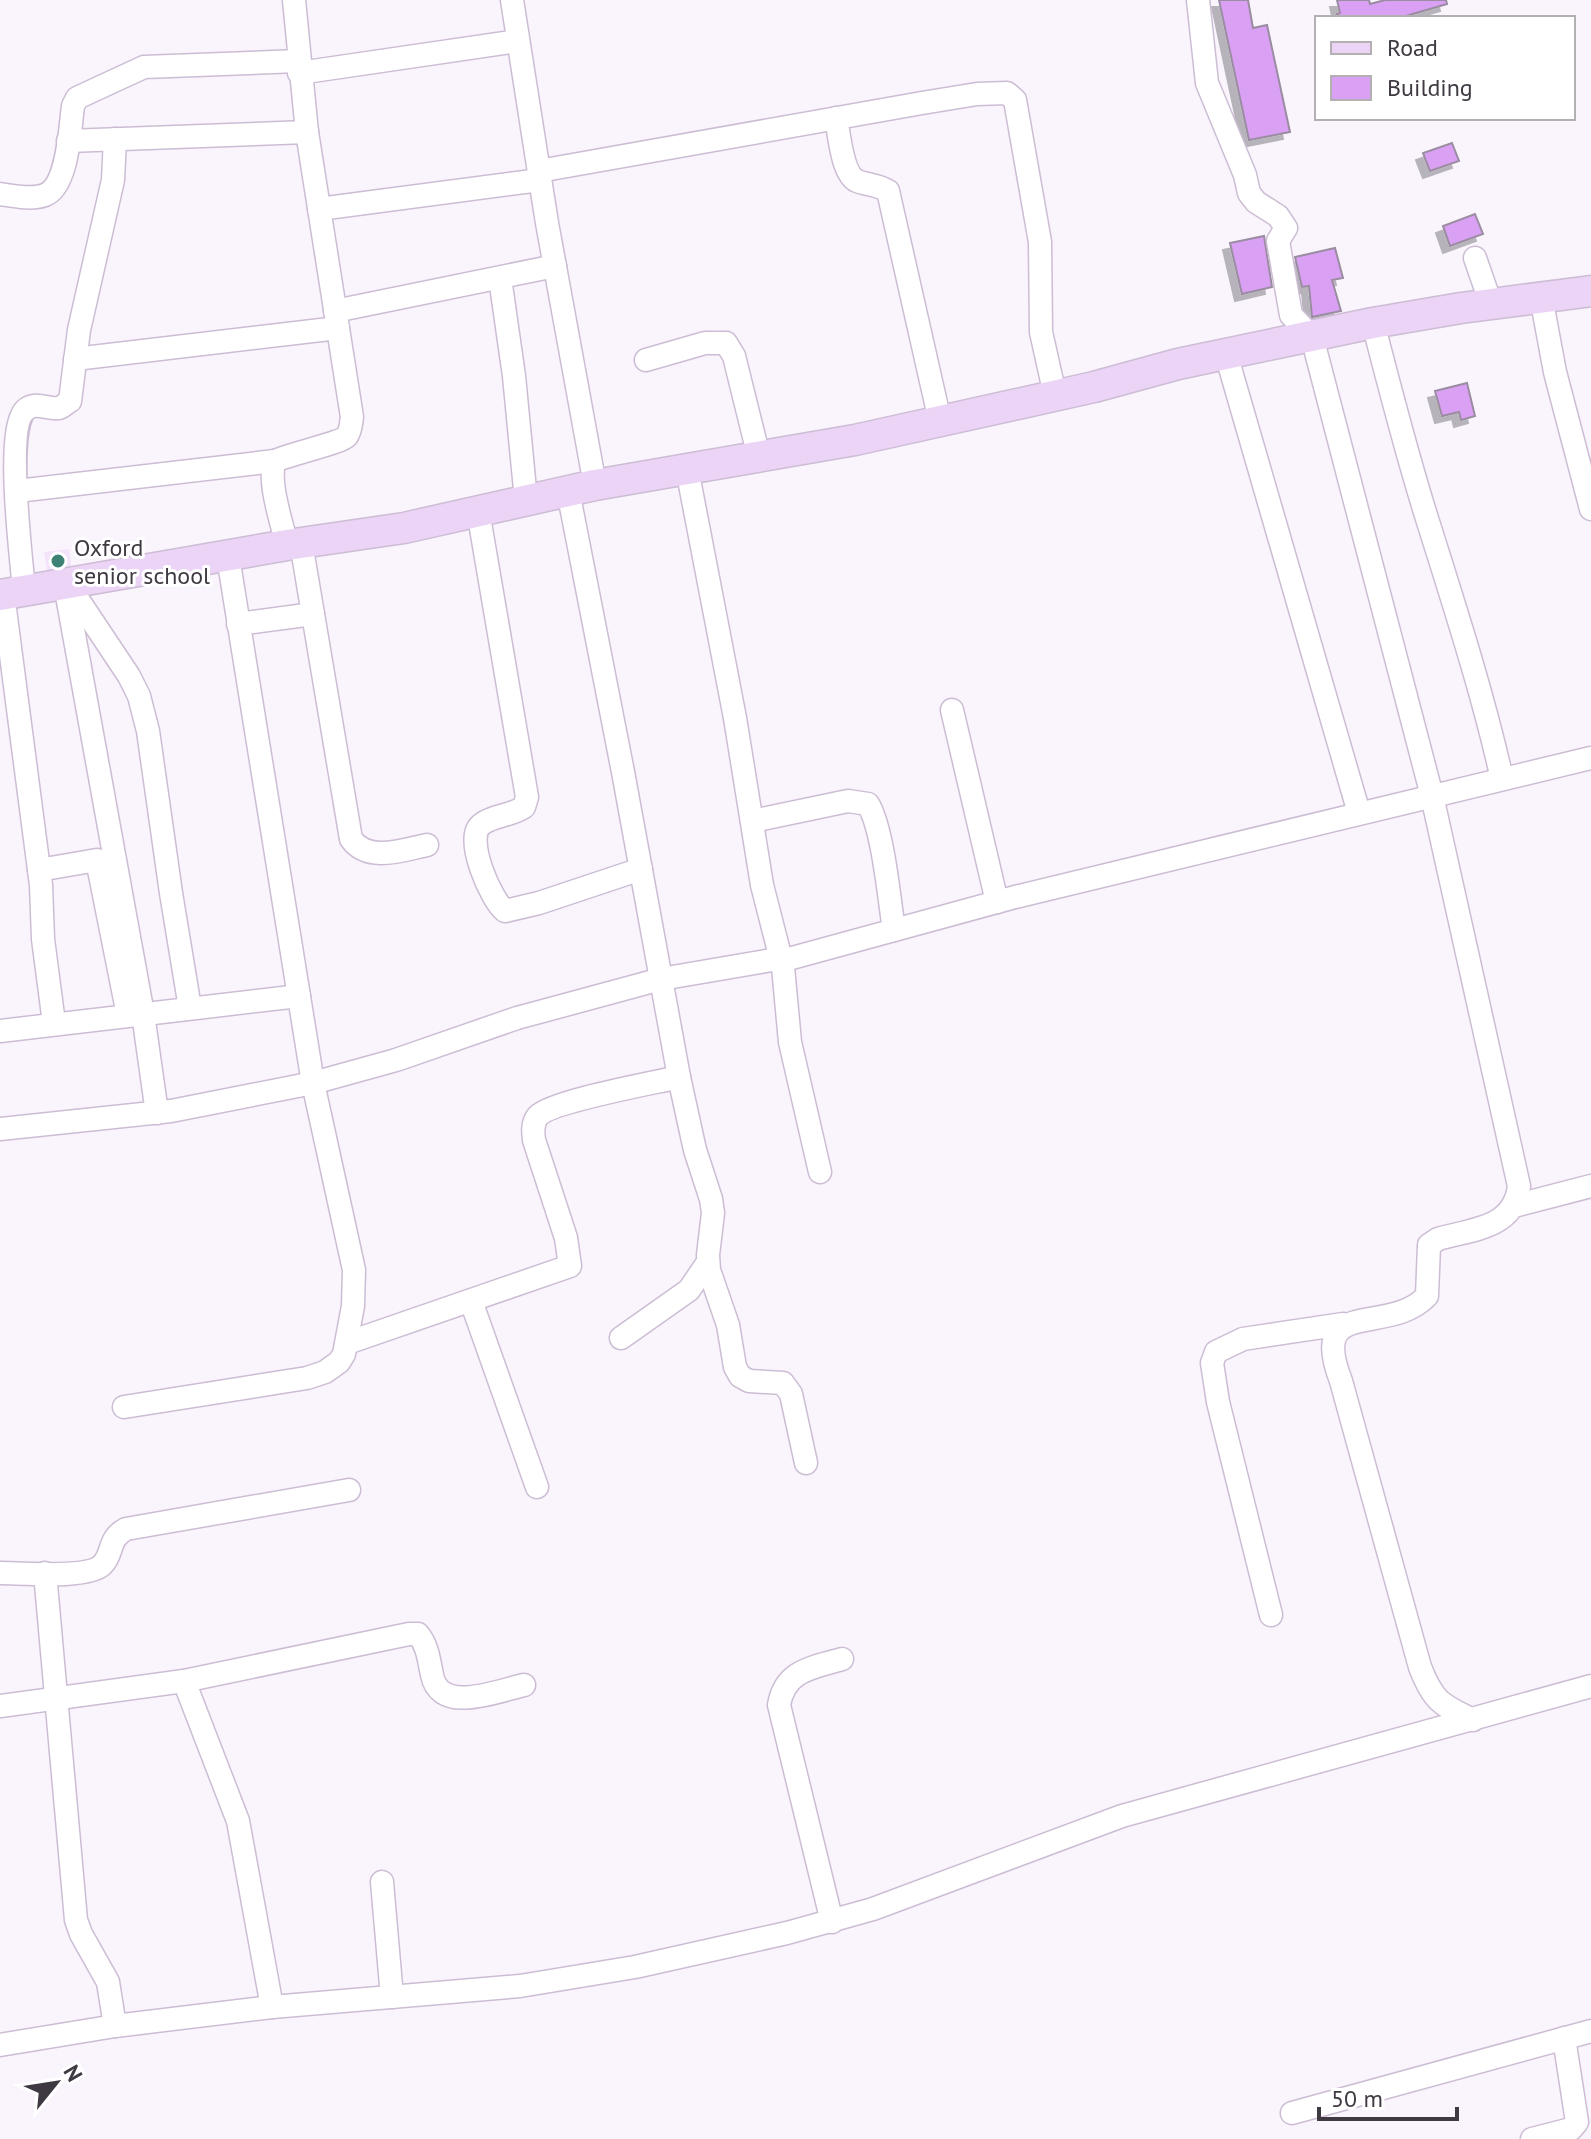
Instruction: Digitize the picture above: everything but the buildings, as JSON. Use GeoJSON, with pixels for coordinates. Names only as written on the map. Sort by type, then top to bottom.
{"type":"FeatureCollection","features":[{"type":"Feature","properties":{"kind":"street"},"geometry":{"type":"LineString","coordinates":[[17,491],[275,461],[346,438],[352,417],[307,132],[294,0]]}},
{"type":"Feature","properties":{"kind":"street"},"geometry":{"type":"LineString","coordinates":[[512,0],[555,266],[582,488],[641,869],[679,1077],[695,1150],[711,1199],[713,1213],[708,1262],[728,1325],[735,1367],[740,1376],[749,1381],[783,1383],[791,1394],[806,1463]]}},
{"type":"Feature","properties":{"kind":"street"},"geometry":{"type":"LineString","coordinates":[[1198,0],[1207,83],[1245,175],[1249,193],[1256,202],[1278,216],[1286,228],[1278,241],[1291,315],[1312,337],[1432,796],[1519,1186],[1514,1206]]}},
{"type":"Feature","properties":{"kind":"street"},"geometry":{"type":"LineString","coordinates":[[0,194],[26,197],[45,195],[54,188],[62,175],[77,98],[144,67],[299,67],[518,41]]}},
{"type":"Feature","properties":{"kind":"street"},"geometry":{"type":"LineString","coordinates":[[319,209],[540,176],[836,118],[994,92],[1007,93],[1015,100],[1040,242],[1041,332],[1055,395]]}},
{"type":"Feature","properties":{"kind":"street"},"geometry":{"type":"LineString","coordinates":[[836,118],[848,172],[855,180],[879,185],[888,191],[940,421]]}},
{"type":"Feature","properties":{"kind":"street"},"geometry":{"type":"LineString","coordinates":[[68,141],[307,132]]}},
{"type":"Feature","properties":{"kind":"street"},"geometry":{"type":"LineString","coordinates":[[54,1023],[9,593],[17,491],[14,457],[19,417],[27,408],[37,405],[59,408],[70,401],[79,330],[113,180],[115,139]]}},
{"type":"Feature","properties":{"kind":"street"},"geometry":{"type":"LineString","coordinates":[[1475,258],[1491,304]]}},
{"type":"Feature","properties":{"kind":"street"},"geometry":{"type":"LineString","coordinates":[[75,359],[337,320],[555,266]]}},
{"type":"Feature","properties":{"kind":"street"},"geometry":{"type":"LineString","coordinates":[[500,278],[514,376],[526,500]]}},
{"type":"Feature","properties":{"kind":"street"},"geometry":{"type":"LineString","coordinates":[[9,593],[404,528],[582,488],[940,421],[1373,323],[1591,291]]}},
{"type":"Feature","properties":{"kind":"street"},"geometry":{"type":"LineString","coordinates":[[1541,297],[1555,372],[1591,509]]}},
{"type":"Feature","properties":{"kind":"street"},"geometry":{"type":"LineString","coordinates":[[1373,323],[1402,436],[1488,719],[1502,779]]}},
{"type":"Feature","properties":{"kind":"street"},"geometry":{"type":"LineString","coordinates":[[646,360],[705,343],[726,343],[734,356],[759,457]]}},
{"type":"Feature","properties":{"kind":"street"},"geometry":{"type":"LineString","coordinates":[[1226,354],[1359,813]]}},
{"type":"Feature","properties":{"kind":"street"},"geometry":{"type":"LineString","coordinates":[[275,461],[272,469],[274,487],[313,614],[351,839],[356,847],[367,852],[380,853],[427,845]]}},
{"type":"Feature","properties":{"kind":"street"},"geometry":{"type":"LineString","coordinates":[[687,469],[735,718],[762,885],[780,957],[790,1042],[820,1172]]}},
{"type":"Feature","properties":{"kind":"street"},"geometry":{"type":"LineString","coordinates":[[478,511],[527,797],[524,807],[515,814],[481,824],[475,832],[474,844],[498,905],[505,911],[518,909],[641,869]]}},
{"type":"Feature","properties":{"kind":"street"},"geometry":{"type":"LineString","coordinates":[[124,1407],[307,1378],[325,1372],[339,1362],[347,1343],[353,1306],[354,1270],[313,1083],[228,557]]}},
{"type":"Feature","properties":{"kind":"street"},"geometry":{"type":"LineString","coordinates":[[67,585],[129,676],[139,696],[148,731],[190,1008]]}},
{"type":"Feature","properties":{"kind":"street"},"geometry":{"type":"LineString","coordinates":[[67,585],[135,1015]]}},
{"type":"Feature","properties":{"kind":"street"},"geometry":{"type":"LineString","coordinates":[[238,624],[313,614]]}},
{"type":"Feature","properties":{"kind":"street"},"geometry":{"type":"LineString","coordinates":[[952,710],[997,902]]}},
{"type":"Feature","properties":{"kind":"street"},"geometry":{"type":"LineString","coordinates":[[0,1129],[157,1113],[313,1083],[396,1060],[517,1018],[661,979],[772,960],[997,902],[1591,758]]}},
{"type":"Feature","properties":{"kind":"street"},"geometry":{"type":"LineString","coordinates":[[752,821],[848,801],[868,804],[878,831],[894,930]]}},
{"type":"Feature","properties":{"kind":"street"},"geometry":{"type":"LineString","coordinates":[[39,870],[97,860],[157,1113]]}},
{"type":"Feature","properties":{"kind":"street"},"geometry":{"type":"LineString","coordinates":[[0,1031],[299,996]]}},
{"type":"Feature","properties":{"kind":"street"},"geometry":{"type":"LineString","coordinates":[[347,1343],[570,1266],[566,1238],[534,1140],[533,1125],[537,1116],[560,1105],[679,1077]]}},
{"type":"Feature","properties":{"kind":"street"},"geometry":{"type":"LineString","coordinates":[[1271,1615],[1218,1402],[1212,1363],[1216,1352],[1243,1339],[1388,1316],[1419,1304],[1427,1296],[1429,1245],[1438,1239],[1499,1220],[1514,1206],[1591,1186]]}},
{"type":"Feature","properties":{"kind":"street"},"geometry":{"type":"LineString","coordinates":[[621,1338],[689,1290],[708,1262]]}},
{"type":"Feature","properties":{"kind":"street"},"geometry":{"type":"LineString","coordinates":[[471,1301],[537,1487]]}},
{"type":"Feature","properties":{"kind":"street"},"geometry":{"type":"LineString","coordinates":[[1343,1324],[1332,1343],[1333,1360],[1420,1667],[1439,1703],[1473,1720]]}},
{"type":"Feature","properties":{"kind":"street"},"geometry":{"type":"LineString","coordinates":[[0,1573],[99,1569],[106,1562],[117,1534],[126,1529],[349,1490]]}},
{"type":"Feature","properties":{"kind":"street"},"geometry":{"type":"LineString","coordinates":[[45,1573],[76,1920],[108,1982],[115,2026]]}},
{"type":"Feature","properties":{"kind":"street"},"geometry":{"type":"LineString","coordinates":[[0,1706],[184,1681],[409,1634],[418,1634],[424,1641],[436,1689],[444,1696],[458,1698],[524,1685]]}},
{"type":"Feature","properties":{"kind":"street"},"geometry":{"type":"LineString","coordinates":[[832,1922],[779,1705],[782,1688],[793,1677],[842,1659]]}},
{"type":"Feature","properties":{"kind":"street"},"geometry":{"type":"LineString","coordinates":[[184,1681],[238,1821],[272,2007]]}},
{"type":"Feature","properties":{"kind":"street"},"geometry":{"type":"LineString","coordinates":[[0,2045],[115,2026],[272,2007],[493,1989],[611,1972],[832,1922],[1122,1816],[1591,1686]]}},
{"type":"Feature","properties":{"kind":"street"},"geometry":{"type":"LineString","coordinates":[[382,1882],[392,1997]]}},
{"type":"Feature","properties":{"kind":"street"},"geometry":{"type":"LineString","coordinates":[[1292,2113],[1591,2031]]}},
{"type":"Feature","properties":{"kind":"street"},"geometry":{"type":"LineString","coordinates":[[1532,2139],[1571,2129],[1577,2122],[1564,2038]]}},
{"type":"Feature","properties":{"kind":"shaded area","name":"Oxford senior school"},"geometry":{"type":"Polygon","coordinates":[[[69,549],[73,579],[47,571],[44,552],[69,549]]]}},
{"type":"Feature","properties":{"kind":"place","name":"Oxford senior school"},"geometry":{"type":"Point","coordinates":[58,561]}}]}
